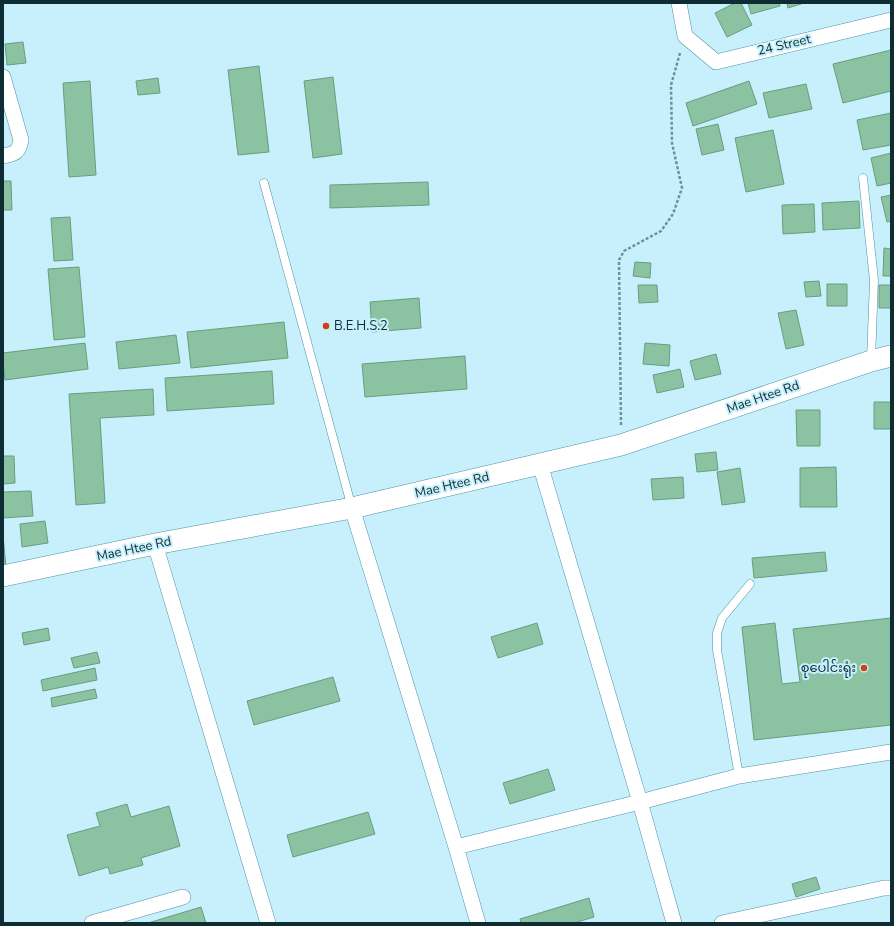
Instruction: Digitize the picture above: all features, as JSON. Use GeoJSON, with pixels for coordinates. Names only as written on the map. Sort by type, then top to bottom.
{"type":"FeatureCollection","features":[{"type":"Feature","properties":{"kind":"street"},"geometry":{"type":"LineString","coordinates":[[679,3],[685,36]]}},
{"type":"Feature","properties":{"kind":"street","name":"24 Street"},"geometry":{"type":"LineString","coordinates":[[685,36],[716,62],[891,20]]}},
{"type":"Feature","properties":{"kind":"street"},"geometry":{"type":"LineString","coordinates":[[3,77],[21,140],[19,149],[12,155],[3,156]]}},
{"type":"Feature","properties":{"kind":"street","name":"Mae Htee Rd"},"geometry":{"type":"LineString","coordinates":[[3,576],[155,544],[352,508],[621,445],[871,361],[891,356]]}},
{"type":"Feature","properties":{"kind":"street"},"geometry":{"type":"LineString","coordinates":[[540,464],[640,802],[674,923]]}},
{"type":"Feature","properties":{"kind":"street"},"geometry":{"type":"LineString","coordinates":[[352,508],[478,923]]}},
{"type":"Feature","properties":{"kind":"street"},"geometry":{"type":"LineString","coordinates":[[155,544],[268,923]]}},
{"type":"Feature","properties":{"kind":"street"},"geometry":{"type":"LineString","coordinates":[[456,847],[739,776],[891,752]]}},
{"type":"Feature","properties":{"kind":"street"},"geometry":{"type":"LineString","coordinates":[[722,923],[884,888],[891,888]]}},
{"type":"Feature","properties":{"kind":"street"},"geometry":{"type":"LineString","coordinates":[[92,923],[183,897]]}},
{"type":"Feature","properties":{"kind":"lane"},"geometry":{"type":"LineString","coordinates":[[863,178],[874,280],[871,361]]}},
{"type":"Feature","properties":{"kind":"lane"},"geometry":{"type":"LineString","coordinates":[[264,183],[352,508]]}},
{"type":"Feature","properties":{"kind":"lane"},"geometry":{"type":"LineString","coordinates":[[739,776],[717,650],[717,633],[722,618],[750,584]]}},
{"type":"Feature","properties":{"kind":"path"},"geometry":{"type":"LineString","coordinates":[[621,445],[619,260],[624,251],[661,231],[673,214],[682,188],[672,143],[671,85],[685,36]]}},
{"type":"Feature","properties":{"kind":"building"},"geometry":{"type":"Polygon","coordinates":[[[735,3],[741,3],[752,25],[727,37],[715,13],[735,3]]]}},
{"type":"Feature","properties":{"kind":"building"},"geometry":{"type":"Polygon","coordinates":[[[748,3],[779,3],[780,6],[751,14],[748,3]]]}},
{"type":"Feature","properties":{"kind":"building"},"geometry":{"type":"Polygon","coordinates":[[[787,3],[804,3],[788,8],[787,3]]]}},
{"type":"Feature","properties":{"kind":"building"},"geometry":{"type":"Polygon","coordinates":[[[23,42],[26,63],[7,65],[5,44],[23,42]]]}},
{"type":"Feature","properties":{"kind":"building"},"geometry":{"type":"Polygon","coordinates":[[[891,50],[891,91],[843,103],[833,64],[891,50]]]}},
{"type":"Feature","properties":{"kind":"building"},"geometry":{"type":"Polygon","coordinates":[[[259,66],[269,152],[238,155],[228,70],[259,66]]]}},
{"type":"Feature","properties":{"kind":"building"},"geometry":{"type":"Polygon","coordinates":[[[333,77],[342,154],[313,158],[304,81],[333,77]]]}},
{"type":"Feature","properties":{"kind":"building"},"geometry":{"type":"Polygon","coordinates":[[[158,78],[160,93],[138,95],[136,81],[158,78]]]}},
{"type":"Feature","properties":{"kind":"building"},"geometry":{"type":"Polygon","coordinates":[[[90,81],[96,175],[69,177],[63,83],[90,81]]]}},
{"type":"Feature","properties":{"kind":"building"},"geometry":{"type":"Polygon","coordinates":[[[749,81],[757,104],[693,126],[686,103],[749,81]]]}},
{"type":"Feature","properties":{"kind":"building"},"geometry":{"type":"Polygon","coordinates":[[[806,84],[812,109],[769,118],[763,93],[806,84]]]}},
{"type":"Feature","properties":{"kind":"building"},"geometry":{"type":"Polygon","coordinates":[[[891,113],[891,145],[863,150],[857,120],[891,113]]]}},
{"type":"Feature","properties":{"kind":"building"},"geometry":{"type":"Polygon","coordinates":[[[718,124],[724,150],[702,155],[696,129],[718,124]]]}},
{"type":"Feature","properties":{"kind":"building"},"geometry":{"type":"Polygon","coordinates":[[[773,130],[784,184],[746,192],[735,138],[773,130]]]}},
{"type":"Feature","properties":{"kind":"building"},"geometry":{"type":"Polygon","coordinates":[[[891,153],[891,183],[877,186],[871,158],[891,153]]]}},
{"type":"Feature","properties":{"kind":"building"},"geometry":{"type":"Polygon","coordinates":[[[3,181],[11,181],[12,210],[3,210],[3,181]]]}},
{"type":"Feature","properties":{"kind":"building"},"geometry":{"type":"Polygon","coordinates":[[[428,182],[429,205],[330,208],[330,185],[428,182]]]}},
{"type":"Feature","properties":{"kind":"building"},"geometry":{"type":"Polygon","coordinates":[[[891,195],[891,221],[887,222],[881,197],[891,195]]]}},
{"type":"Feature","properties":{"kind":"building"},"geometry":{"type":"Polygon","coordinates":[[[859,201],[860,228],[823,230],[822,203],[859,201]]]}},
{"type":"Feature","properties":{"kind":"building"},"geometry":{"type":"Polygon","coordinates":[[[814,204],[815,232],[783,234],[782,205],[814,204]]]}},
{"type":"Feature","properties":{"kind":"building"},"geometry":{"type":"Polygon","coordinates":[[[70,217],[73,260],[54,261],[51,218],[70,217]]]}},
{"type":"Feature","properties":{"kind":"building"},"geometry":{"type":"Polygon","coordinates":[[[884,248],[891,249],[891,276],[883,276],[884,248]]]}},
{"type":"Feature","properties":{"kind":"building"},"geometry":{"type":"Polygon","coordinates":[[[635,262],[651,263],[650,278],[633,276],[635,262]]]}},
{"type":"Feature","properties":{"kind":"building"},"geometry":{"type":"Polygon","coordinates":[[[79,267],[85,337],[54,340],[48,269],[79,267]]]}},
{"type":"Feature","properties":{"kind":"building"},"geometry":{"type":"Polygon","coordinates":[[[819,281],[821,296],[806,297],[804,282],[819,281]]]}},
{"type":"Feature","properties":{"kind":"building"},"geometry":{"type":"Polygon","coordinates":[[[827,284],[847,284],[847,306],[827,306],[827,284]]]}},
{"type":"Feature","properties":{"kind":"building"},"geometry":{"type":"Polygon","coordinates":[[[638,285],[657,285],[658,302],[639,303],[638,285]]]}},
{"type":"Feature","properties":{"kind":"building"},"geometry":{"type":"Polygon","coordinates":[[[879,285],[891,285],[891,308],[879,308],[879,285]]]}},
{"type":"Feature","properties":{"kind":"building"},"geometry":{"type":"Polygon","coordinates":[[[419,298],[421,328],[372,332],[370,302],[419,298]]]}},
{"type":"Feature","properties":{"kind":"building"},"geometry":{"type":"Polygon","coordinates":[[[796,310],[804,345],[786,349],[778,313],[796,310]]]}},
{"type":"Feature","properties":{"kind":"building"},"geometry":{"type":"Polygon","coordinates":[[[284,322],[288,358],[191,368],[187,332],[284,322]]]}},
{"type":"Feature","properties":{"kind":"building"},"geometry":{"type":"Polygon","coordinates":[[[176,335],[180,363],[119,369],[116,342],[176,335]]]}},
{"type":"Feature","properties":{"kind":"building"},"geometry":{"type":"Polygon","coordinates":[[[85,343],[88,369],[5,380],[3,353],[85,343]]]}},
{"type":"Feature","properties":{"kind":"building"},"geometry":{"type":"Polygon","coordinates":[[[645,343],[670,345],[669,366],[643,364],[645,343]]]}},
{"type":"Feature","properties":{"kind":"building"},"geometry":{"type":"Polygon","coordinates":[[[716,354],[721,374],[695,380],[690,361],[716,354]]]}},
{"type":"Feature","properties":{"kind":"building"},"geometry":{"type":"Polygon","coordinates":[[[465,356],[467,389],[365,397],[362,364],[465,356]]]}},
{"type":"Feature","properties":{"kind":"building"},"geometry":{"type":"Polygon","coordinates":[[[680,369],[684,387],[657,393],[653,375],[680,369]]]}},
{"type":"Feature","properties":{"kind":"building"},"geometry":{"type":"Polygon","coordinates":[[[272,371],[274,404],[167,411],[165,378],[272,371]]]}},
{"type":"Feature","properties":{"kind":"building"},"geometry":{"type":"Polygon","coordinates":[[[153,389],[154,415],[100,418],[105,503],[76,505],[69,394],[153,389]]]}},
{"type":"Feature","properties":{"kind":"building"},"geometry":{"type":"Polygon","coordinates":[[[874,402],[891,402],[891,429],[874,429],[874,402]]]}},
{"type":"Feature","properties":{"kind":"building"},"geometry":{"type":"Polygon","coordinates":[[[796,410],[820,410],[820,446],[797,446],[796,410]]]}},
{"type":"Feature","properties":{"kind":"building"},"geometry":{"type":"Polygon","coordinates":[[[716,452],[718,470],[697,472],[695,454],[716,452]]]}},
{"type":"Feature","properties":{"kind":"building"},"geometry":{"type":"Polygon","coordinates":[[[3,456],[14,456],[15,483],[3,484],[3,456]]]}},
{"type":"Feature","properties":{"kind":"building"},"geometry":{"type":"Polygon","coordinates":[[[836,467],[837,507],[800,507],[800,468],[836,467]]]}},
{"type":"Feature","properties":{"kind":"building"},"geometry":{"type":"Polygon","coordinates":[[[740,468],[745,502],[722,505],[717,472],[740,468]]]}},
{"type":"Feature","properties":{"kind":"building"},"geometry":{"type":"Polygon","coordinates":[[[683,477],[684,498],[653,500],[651,479],[683,477]]]}},
{"type":"Feature","properties":{"kind":"building"},"geometry":{"type":"Polygon","coordinates":[[[31,491],[33,516],[3,518],[3,492],[31,491]]]}},
{"type":"Feature","properties":{"kind":"building"},"geometry":{"type":"Polygon","coordinates":[[[45,521],[48,543],[22,547],[20,524],[45,521]]]}},
{"type":"Feature","properties":{"kind":"building"},"geometry":{"type":"Polygon","coordinates":[[[3,535],[6,567],[3,568],[3,535]]]}},
{"type":"Feature","properties":{"kind":"building"},"geometry":{"type":"Polygon","coordinates":[[[825,552],[827,571],[754,578],[752,558],[825,552]]]}},
{"type":"Feature","properties":{"kind":"building"},"geometry":{"type":"Polygon","coordinates":[[[891,618],[891,725],[754,740],[742,627],[775,623],[782,684],[800,682],[793,629],[891,618]]]}},
{"type":"Feature","properties":{"kind":"building"},"geometry":{"type":"Polygon","coordinates":[[[537,623],[543,644],[498,658],[491,637],[537,623]]]}},
{"type":"Feature","properties":{"kind":"building"},"geometry":{"type":"Polygon","coordinates":[[[48,628],[50,640],[24,645],[22,633],[48,628]]]}},
{"type":"Feature","properties":{"kind":"building"},"geometry":{"type":"Polygon","coordinates":[[[97,652],[100,663],[74,668],[71,658],[97,652]]]}},
{"type":"Feature","properties":{"kind":"building"},"geometry":{"type":"Polygon","coordinates":[[[95,668],[97,680],[43,691],[41,680],[95,668]]]}},
{"type":"Feature","properties":{"kind":"building"},"geometry":{"type":"Polygon","coordinates":[[[333,677],[340,701],[254,725],[247,701],[333,677]]]}},
{"type":"Feature","properties":{"kind":"building"},"geometry":{"type":"Polygon","coordinates":[[[95,689],[97,698],[52,707],[51,698],[95,689]]]}},
{"type":"Feature","properties":{"kind":"building"},"geometry":{"type":"Polygon","coordinates":[[[548,769],[555,790],[510,804],[503,783],[548,769]]]}},
{"type":"Feature","properties":{"kind":"building"},"geometry":{"type":"Polygon","coordinates":[[[127,804],[131,817],[169,806],[180,846],[141,858],[143,865],[110,874],[108,867],[79,876],[67,835],[100,826],[96,813],[127,804]]]}},
{"type":"Feature","properties":{"kind":"building"},"geometry":{"type":"Polygon","coordinates":[[[368,812],[375,834],[293,857],[287,835],[368,812]]]}},
{"type":"Feature","properties":{"kind":"building"},"geometry":{"type":"Polygon","coordinates":[[[816,877],[820,889],[796,897],[792,884],[816,877]]]}},
{"type":"Feature","properties":{"kind":"building"},"geometry":{"type":"Polygon","coordinates":[[[589,898],[594,917],[574,923],[521,923],[520,919],[589,898]]]}},
{"type":"Feature","properties":{"kind":"building"},"geometry":{"type":"Polygon","coordinates":[[[201,907],[206,923],[148,923],[201,907]]]}},
{"type":"Feature","properties":{"kind":"place","name":"B.E.H.S.2"},"geometry":{"type":"Point","coordinates":[326,326]}},
{"type":"Feature","properties":{"kind":"place","name":"စုပေါင်းရုံး"},"geometry":{"type":"Point","coordinates":[864,668]}}]}
